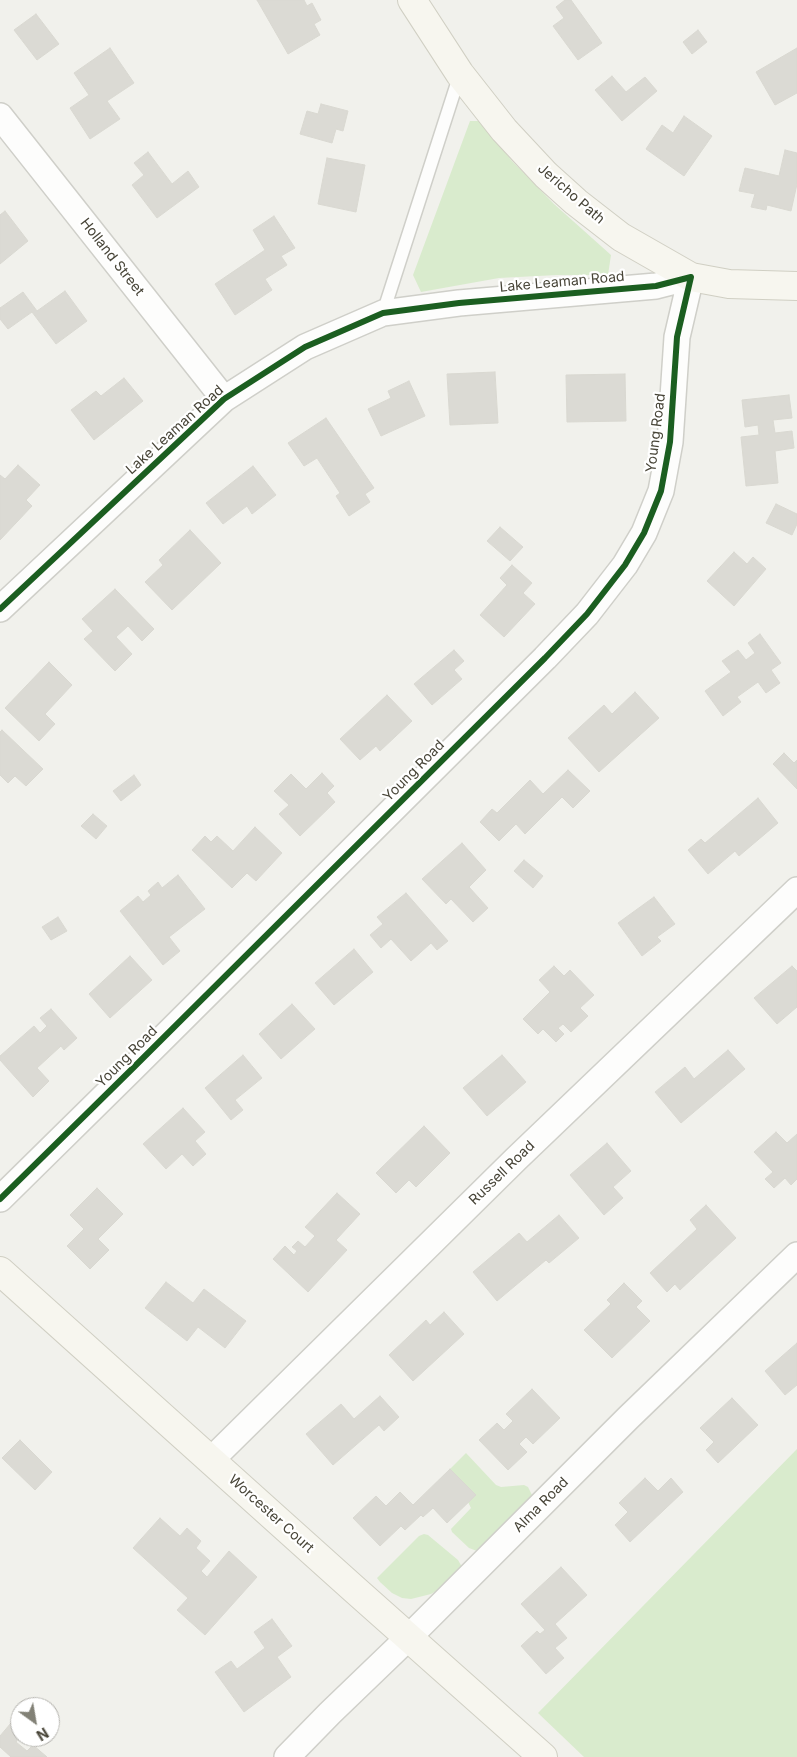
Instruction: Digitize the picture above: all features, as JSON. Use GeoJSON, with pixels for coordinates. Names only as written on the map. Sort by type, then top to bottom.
{"type":"FeatureCollection","features":[{"type":"Feature","properties":{"kind":"street","name":"Jericho Path"},"geometry":{"type":"LineString","coordinates":[[412,0],[460,74],[504,130],[546,175],[576,202],[622,237],[692,277],[729,284],[797,286]]}},
{"type":"Feature","properties":{"kind":"street","name":"Holland Street"},"geometry":{"type":"LineString","coordinates":[[0,116],[224,399]]}},
{"type":"Feature","properties":{"kind":"street","name":"Lake Leaman Road"},"geometry":{"type":"LineString","coordinates":[[0,609],[224,399],[305,347],[383,313],[459,303],[647,287],[692,277]]}},
{"type":"Feature","properties":{"kind":"street","name":"Young Road"},"geometry":{"type":"LineString","coordinates":[[0,1199],[546,658],[587,614],[625,565],[644,533],[660,491],[670,442],[677,337],[692,277]]}},
{"type":"Feature","properties":{"kind":"street","name":"Russell Road"},"geometry":{"type":"LineString","coordinates":[[212,1460],[509,1165],[797,890]]}},
{"type":"Feature","properties":{"kind":"street","name":"Alma Road"},"geometry":{"type":"LineString","coordinates":[[287,1757],[628,1418],[797,1255]]}},
{"type":"Feature","properties":{"kind":"street","name":"Worcester Court"},"geometry":{"type":"LineString","coordinates":[[0,1271],[543,1757]]}},
{"type":"Feature","properties":{"kind":"lane"},"geometry":{"type":"LineString","coordinates":[[383,313],[460,74]]}},
{"type":"Feature","properties":{"kind":"green space"},"geometry":{"type":"Polygon","coordinates":[[[470,121],[480,121],[512,161],[554,204],[611,255],[608,275],[499,278],[421,292],[413,275],[470,121]]]}},
{"type":"Feature","properties":{"kind":"green space"},"geometry":{"type":"Polygon","coordinates":[[[797,1449],[797,1757],[584,1757],[538,1713],[797,1449]]]}},
{"type":"Feature","properties":{"kind":"green space"},"geometry":{"type":"Polygon","coordinates":[[[466,1453],[496,1485],[501,1487],[524,1485],[528,1487],[532,1495],[532,1499],[481,1550],[477,1551],[469,1548],[451,1529],[471,1508],[468,1502],[476,1495],[450,1469],[466,1453]]]}},
{"type":"Feature","properties":{"kind":"green space"},"geometry":{"type":"Polygon","coordinates":[[[428,1535],[458,1560],[462,1567],[440,1589],[431,1594],[411,1599],[402,1598],[392,1593],[377,1578],[419,1536],[428,1535]]]}},
{"type":"Feature","properties":{"kind":"building"},"geometry":{"type":"Polygon","coordinates":[[[257,0],[304,0],[307,6],[312,3],[321,20],[314,24],[320,35],[288,54],[257,0]]]}},
{"type":"Feature","properties":{"kind":"building"},"geometry":{"type":"Polygon","coordinates":[[[565,0],[571,0],[602,43],[578,60],[553,26],[564,18],[556,7],[565,0]]]}},
{"type":"Feature","properties":{"kind":"building"},"geometry":{"type":"Polygon","coordinates":[[[36,14],[59,44],[37,60],[14,30],[36,14]]]}},
{"type":"Feature","properties":{"kind":"building"},"geometry":{"type":"Polygon","coordinates":[[[698,30],[707,42],[692,54],[683,42],[698,30]]]}},
{"type":"Feature","properties":{"kind":"building"},"geometry":{"type":"Polygon","coordinates":[[[110,48],[134,83],[107,101],[120,119],[90,139],[70,108],[89,95],[74,73],[110,48]]]}},
{"type":"Feature","properties":{"kind":"building"},"geometry":{"type":"Polygon","coordinates":[[[797,48],[797,93],[775,105],[756,72],[797,48]]]}},
{"type":"Feature","properties":{"kind":"building"},"geometry":{"type":"Polygon","coordinates":[[[612,76],[626,92],[645,77],[657,91],[622,121],[595,90],[612,76]]]}},
{"type":"Feature","properties":{"kind":"building"},"geometry":{"type":"Polygon","coordinates":[[[321,104],[348,111],[343,131],[336,129],[332,143],[300,134],[307,111],[318,114],[321,104]]]}},
{"type":"Feature","properties":{"kind":"building"},"geometry":{"type":"Polygon","coordinates":[[[684,116],[712,136],[684,176],[646,149],[662,125],[673,133],[684,116]]]}},
{"type":"Feature","properties":{"kind":"building"},"geometry":{"type":"Polygon","coordinates":[[[785,150],[797,153],[797,184],[791,211],[767,205],[766,210],[751,207],[755,194],[739,191],[745,168],[779,176],[785,150]]]}},
{"type":"Feature","properties":{"kind":"building"},"geometry":{"type":"Polygon","coordinates":[[[148,152],[172,184],[188,171],[199,187],[157,218],[132,185],[144,175],[134,163],[148,152]]]}},
{"type":"Feature","properties":{"kind":"building"},"geometry":{"type":"Polygon","coordinates":[[[327,158],[365,165],[356,212],[318,204],[327,158]]]}},
{"type":"Feature","properties":{"kind":"building"},"geometry":{"type":"Polygon","coordinates":[[[5,211],[28,241],[0,264],[0,215],[5,211]]]}},
{"type":"Feature","properties":{"kind":"building"},"geometry":{"type":"Polygon","coordinates":[[[274,216],[295,248],[281,256],[287,265],[265,279],[272,290],[235,315],[215,284],[265,250],[253,230],[274,216]]]}},
{"type":"Feature","properties":{"kind":"building"},"geometry":{"type":"Polygon","coordinates":[[[65,291],[87,321],[56,344],[32,312],[8,329],[0,319],[0,308],[23,292],[37,311],[65,291]]]}},
{"type":"Feature","properties":{"kind":"building"},"geometry":{"type":"Polygon","coordinates":[[[495,372],[498,423],[450,425],[447,374],[495,372]]]}},
{"type":"Feature","properties":{"kind":"building"},"geometry":{"type":"Polygon","coordinates":[[[625,374],[626,421],[567,422],[566,375],[625,374]]]}},
{"type":"Feature","properties":{"kind":"building"},"geometry":{"type":"Polygon","coordinates":[[[124,378],[143,401],[94,440],[71,410],[96,391],[101,396],[124,378]]]}},
{"type":"Feature","properties":{"kind":"building"},"geometry":{"type":"Polygon","coordinates":[[[409,381],[425,416],[381,436],[368,409],[391,398],[388,391],[409,381]]]}},
{"type":"Feature","properties":{"kind":"building"},"geometry":{"type":"Polygon","coordinates":[[[789,395],[792,418],[773,420],[775,433],[792,431],[794,448],[775,451],[778,483],[746,486],[741,437],[759,435],[758,425],[745,427],[742,400],[789,395]]]}},
{"type":"Feature","properties":{"kind":"building"},"geometry":{"type":"Polygon","coordinates":[[[326,418],[374,488],[365,494],[370,502],[349,516],[336,496],[340,493],[317,458],[304,466],[288,443],[326,418]]]}},
{"type":"Feature","properties":{"kind":"building"},"geometry":{"type":"Polygon","coordinates":[[[18,465],[40,485],[26,500],[32,506],[0,540],[0,475],[5,479],[18,465]]]}},
{"type":"Feature","properties":{"kind":"building"},"geometry":{"type":"Polygon","coordinates":[[[253,466],[276,495],[252,514],[247,506],[223,524],[206,503],[253,466]]]}},
{"type":"Feature","properties":{"kind":"building"},"geometry":{"type":"Polygon","coordinates":[[[776,504],[797,514],[797,524],[792,535],[766,523],[776,504]]]}},
{"type":"Feature","properties":{"kind":"building"},"geometry":{"type":"Polygon","coordinates":[[[500,527],[523,547],[510,561],[487,541],[500,527]]]}},
{"type":"Feature","properties":{"kind":"building"},"geometry":{"type":"Polygon","coordinates":[[[190,530],[221,563],[172,610],[145,582],[163,565],[159,560],[190,530]]]}},
{"type":"Feature","properties":{"kind":"building"},"geometry":{"type":"Polygon","coordinates":[[[734,552],[747,564],[753,557],[766,569],[734,606],[707,581],[734,552]]]}},
{"type":"Feature","properties":{"kind":"building"},"geometry":{"type":"Polygon","coordinates":[[[512,565],[532,583],[523,593],[535,604],[504,637],[480,615],[507,585],[500,578],[512,565]]]}},
{"type":"Feature","properties":{"kind":"building"},"geometry":{"type":"Polygon","coordinates":[[[115,589],[154,629],[142,641],[128,626],[116,637],[132,654],[115,671],[84,639],[93,631],[82,619],[115,589]]]}},
{"type":"Feature","properties":{"kind":"building"},"geometry":{"type":"Polygon","coordinates":[[[760,634],[781,663],[771,670],[780,683],[766,693],[758,682],[737,697],[741,702],[723,716],[705,691],[731,672],[722,661],[738,650],[746,660],[755,653],[748,643],[760,634]]]}},
{"type":"Feature","properties":{"kind":"building"},"geometry":{"type":"Polygon","coordinates":[[[454,650],[464,661],[454,670],[462,679],[432,705],[414,684],[454,650]]]}},
{"type":"Feature","properties":{"kind":"building"},"geometry":{"type":"Polygon","coordinates":[[[49,662],[72,685],[45,714],[55,724],[39,741],[5,708],[49,662]]]}},
{"type":"Feature","properties":{"kind":"building"},"geometry":{"type":"Polygon","coordinates":[[[635,692],[659,718],[599,772],[568,738],[604,705],[612,714],[635,692]]]}},
{"type":"Feature","properties":{"kind":"building"},"geometry":{"type":"Polygon","coordinates":[[[387,695],[412,721],[380,751],[376,746],[360,760],[340,739],[387,695]]]}},
{"type":"Feature","properties":{"kind":"building"},"geometry":{"type":"Polygon","coordinates":[[[2,730],[43,769],[26,786],[15,776],[8,783],[0,775],[0,732],[2,730]]]}},
{"type":"Feature","properties":{"kind":"building"},"geometry":{"type":"Polygon","coordinates":[[[784,753],[794,763],[797,760],[797,789],[773,764],[784,753]]]}},
{"type":"Feature","properties":{"kind":"building"},"geometry":{"type":"Polygon","coordinates":[[[568,770],[590,791],[573,808],[562,797],[525,834],[516,824],[499,841],[480,822],[492,809],[497,813],[530,780],[543,794],[568,770]]]}},
{"type":"Feature","properties":{"kind":"building"},"geometry":{"type":"Polygon","coordinates":[[[322,773],[334,786],[327,793],[335,802],[300,836],[279,814],[289,805],[274,791],[291,774],[306,789],[322,773]]]}},
{"type":"Feature","properties":{"kind":"building"},"geometry":{"type":"Polygon","coordinates":[[[134,775],[141,785],[121,801],[113,791],[134,775]]]}},
{"type":"Feature","properties":{"kind":"building"},"geometry":{"type":"Polygon","coordinates":[[[758,798],[778,823],[739,856],[735,851],[708,874],[688,850],[701,839],[705,843],[758,798]]]}},
{"type":"Feature","properties":{"kind":"building"},"geometry":{"type":"Polygon","coordinates":[[[93,814],[107,826],[96,839],[81,826],[93,814]]]}},
{"type":"Feature","properties":{"kind":"building"},"geometry":{"type":"Polygon","coordinates":[[[255,827],[282,853],[256,881],[247,873],[232,888],[192,850],[205,836],[211,842],[217,836],[233,851],[255,827]]]}},
{"type":"Feature","properties":{"kind":"building"},"geometry":{"type":"Polygon","coordinates":[[[462,843],[486,870],[469,887],[488,908],[473,922],[451,899],[446,904],[422,879],[462,843]]]}},
{"type":"Feature","properties":{"kind":"building"},"geometry":{"type":"Polygon","coordinates":[[[524,860],[543,876],[533,888],[514,871],[524,860]]]}},
{"type":"Feature","properties":{"kind":"building"},"geometry":{"type":"Polygon","coordinates":[[[178,875],[205,909],[169,937],[180,951],[163,965],[120,911],[138,896],[143,902],[151,895],[148,891],[158,882],[162,888],[178,875]]]}},
{"type":"Feature","properties":{"kind":"building"},"geometry":{"type":"Polygon","coordinates":[[[406,893],[448,941],[437,950],[431,943],[411,961],[391,939],[381,948],[370,935],[383,924],[377,917],[406,893]]]}},
{"type":"Feature","properties":{"kind":"building"},"geometry":{"type":"Polygon","coordinates":[[[654,897],[675,924],[657,937],[661,941],[642,956],[618,923],[654,897]]]}},
{"type":"Feature","properties":{"kind":"building"},"geometry":{"type":"Polygon","coordinates":[[[58,917],[67,931],[51,940],[42,927],[58,917]]]}},
{"type":"Feature","properties":{"kind":"building"},"geometry":{"type":"Polygon","coordinates":[[[354,949],[373,972],[334,1005],[315,983],[354,949]]]}},
{"type":"Feature","properties":{"kind":"building"},"geometry":{"type":"Polygon","coordinates":[[[130,956],[152,980],[110,1018],[89,994],[130,956]]]}},
{"type":"Feature","properties":{"kind":"building"},"geometry":{"type":"Polygon","coordinates":[[[554,966],[564,976],[570,970],[594,995],[580,1008],[588,1016],[571,1032],[563,1024],[558,1028],[564,1034],[556,1042],[543,1029],[538,1034],[523,1019],[550,992],[539,980],[554,966]]]}},
{"type":"Feature","properties":{"kind":"building"},"geometry":{"type":"Polygon","coordinates":[[[792,966],[797,971],[797,1007],[777,1024],[754,998],[792,966]]]}},
{"type":"Feature","properties":{"kind":"building"},"geometry":{"type":"Polygon","coordinates":[[[292,1004],[315,1029],[281,1059],[259,1034],[292,1004]]]}},
{"type":"Feature","properties":{"kind":"building"},"geometry":{"type":"Polygon","coordinates":[[[51,1009],[77,1038],[64,1050],[61,1046],[37,1068],[49,1081],[33,1097],[0,1060],[0,1056],[34,1026],[40,1033],[47,1026],[40,1018],[51,1009]]]}},
{"type":"Feature","properties":{"kind":"building"},"geometry":{"type":"Polygon","coordinates":[[[728,1050],[745,1069],[681,1123],[655,1092],[685,1067],[694,1079],[728,1050]]]}},
{"type":"Feature","properties":{"kind":"building"},"geometry":{"type":"Polygon","coordinates":[[[243,1055],[262,1078],[235,1100],[243,1110],[231,1120],[205,1088],[243,1055]]]}},
{"type":"Feature","properties":{"kind":"building"},"geometry":{"type":"Polygon","coordinates":[[[502,1055],[526,1082],[487,1116],[463,1088],[502,1055]]]}},
{"type":"Feature","properties":{"kind":"building"},"geometry":{"type":"Polygon","coordinates":[[[183,1108],[205,1132],[195,1141],[206,1154],[193,1166],[182,1154],[166,1169],[143,1144],[183,1108]]]}},
{"type":"Feature","properties":{"kind":"building"},"geometry":{"type":"Polygon","coordinates":[[[424,1126],[450,1153],[416,1187],[409,1180],[396,1193],[376,1173],[424,1126]]]}},
{"type":"Feature","properties":{"kind":"building"},"geometry":{"type":"Polygon","coordinates":[[[776,1132],[787,1143],[797,1134],[797,1179],[791,1185],[785,1178],[774,1188],[765,1179],[773,1172],[754,1152],[776,1132]]]}},
{"type":"Feature","properties":{"kind":"building"},"geometry":{"type":"Polygon","coordinates":[[[607,1143],[631,1171],[613,1187],[623,1198],[604,1215],[570,1175],[607,1143]]]}},
{"type":"Feature","properties":{"kind":"building"},"geometry":{"type":"Polygon","coordinates":[[[97,1188],[123,1214],[98,1239],[109,1250],[90,1269],[67,1246],[84,1229],[70,1215],[97,1188]]]}},
{"type":"Feature","properties":{"kind":"building"},"geometry":{"type":"Polygon","coordinates":[[[337,1193],[360,1214],[336,1240],[347,1250],[308,1292],[273,1259],[285,1246],[294,1255],[297,1251],[292,1247],[298,1241],[305,1247],[315,1236],[305,1227],[337,1193]]]}},
{"type":"Feature","properties":{"kind":"building"},"geometry":{"type":"Polygon","coordinates":[[[706,1205],[736,1238],[680,1290],[675,1284],[667,1292],[650,1273],[697,1229],[690,1220],[706,1205]]]}},
{"type":"Feature","properties":{"kind":"building"},"geometry":{"type":"Polygon","coordinates":[[[559,1215],[579,1238],[549,1263],[546,1260],[497,1301],[473,1272],[519,1233],[527,1242],[559,1215]]]}},
{"type":"Feature","properties":{"kind":"building"},"geometry":{"type":"Polygon","coordinates":[[[166,1282],[193,1303],[204,1289],[246,1321],[225,1348],[198,1327],[187,1341],[145,1308],[166,1282]]]}},
{"type":"Feature","properties":{"kind":"building"},"geometry":{"type":"Polygon","coordinates":[[[624,1283],[642,1301],[636,1307],[650,1321],[612,1358],[584,1330],[611,1304],[607,1300],[624,1283]]]}},
{"type":"Feature","properties":{"kind":"building"},"geometry":{"type":"Polygon","coordinates":[[[444,1312],[464,1334],[413,1381],[389,1355],[426,1320],[430,1325],[444,1312]]]}},
{"type":"Feature","properties":{"kind":"building"},"geometry":{"type":"Polygon","coordinates":[[[797,1343],[797,1385],[785,1395],[765,1371],[797,1343]]]}},
{"type":"Feature","properties":{"kind":"building"},"geometry":{"type":"Polygon","coordinates":[[[532,1389],[560,1418],[533,1444],[526,1437],[519,1444],[527,1452],[508,1470],[479,1440],[497,1423],[504,1430],[513,1421],[506,1414],[532,1389]]]}},
{"type":"Feature","properties":{"kind":"building"},"geometry":{"type":"Polygon","coordinates":[[[380,1396],[399,1417],[384,1431],[379,1425],[333,1465],[306,1434],[341,1404],[354,1419],[380,1396]]]}},
{"type":"Feature","properties":{"kind":"building"},"geometry":{"type":"Polygon","coordinates":[[[732,1398],[758,1425],[718,1463],[706,1450],[714,1442],[700,1428],[732,1398]]]}},
{"type":"Feature","properties":{"kind":"building"},"geometry":{"type":"Polygon","coordinates":[[[20,1440],[52,1472],[35,1490],[2,1458],[20,1440]]]}},
{"type":"Feature","properties":{"kind":"building"},"geometry":{"type":"Polygon","coordinates":[[[450,1469],[476,1495],[447,1523],[433,1508],[423,1517],[421,1515],[405,1530],[401,1526],[380,1546],[353,1518],[376,1496],[386,1506],[400,1492],[413,1505],[450,1469]]]}},
{"type":"Feature","properties":{"kind":"building"},"geometry":{"type":"Polygon","coordinates":[[[645,1478],[658,1491],[671,1478],[683,1492],[630,1542],[615,1525],[628,1512],[619,1503],[645,1478]]]}},
{"type":"Feature","properties":{"kind":"building"},"geometry":{"type":"Polygon","coordinates":[[[160,1518],[180,1536],[187,1528],[201,1541],[196,1548],[210,1561],[201,1571],[207,1577],[229,1551],[257,1577],[205,1635],[177,1610],[188,1598],[133,1548],[160,1518]]]}},
{"type":"Feature","properties":{"kind":"building"},"geometry":{"type":"Polygon","coordinates":[[[561,1567],[587,1595],[555,1624],[567,1638],[555,1648],[564,1658],[546,1674],[521,1646],[537,1631],[540,1634],[545,1630],[521,1604],[561,1567]]]}},
{"type":"Feature","properties":{"kind":"building"},"geometry":{"type":"Polygon","coordinates":[[[272,1619],[292,1646],[277,1657],[291,1677],[244,1712],[215,1672],[231,1661],[237,1669],[265,1648],[254,1632],[272,1619]]]}},
{"type":"Feature","properties":{"kind":"building"},"geometry":{"type":"Polygon","coordinates":[[[10,1724],[10,1747],[22,1747],[27,1751],[31,1747],[35,1747],[47,1757],[11,1757],[0,1747],[0,1736],[10,1724]]]}},
{"type":"Feature","properties":{"kind":"cycle path"},"geometry":{"type":"LineString","coordinates":[[0,609],[224,399],[305,347],[383,313],[459,303],[656,286],[691,277],[677,337],[670,442],[661,491],[644,533],[625,565],[587,614],[545,658],[0,1199]]}}]}
